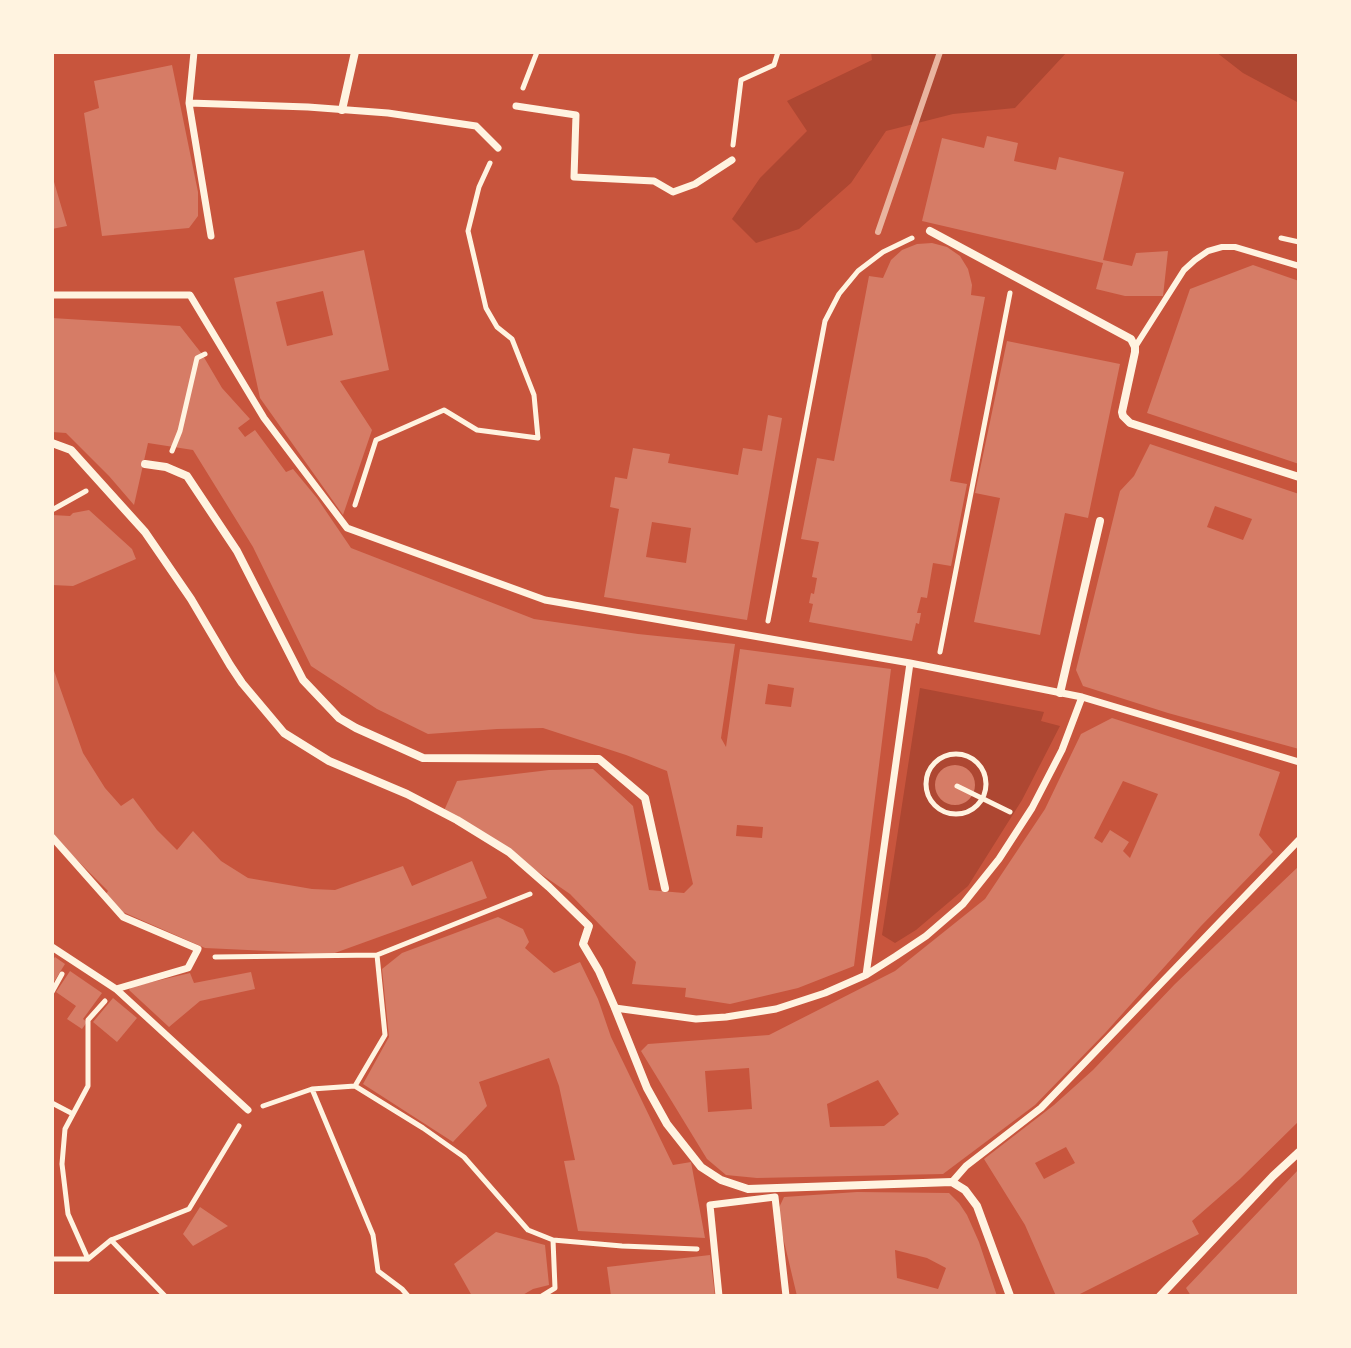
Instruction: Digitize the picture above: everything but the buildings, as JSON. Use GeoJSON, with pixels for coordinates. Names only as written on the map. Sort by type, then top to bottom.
{"type":"FeatureCollection","features":[{"type":"Feature","properties":{"kind":"street"},"geometry":{"type":"LineString","coordinates":[[194,52],[189,103],[211,236]]}},
{"type":"Feature","properties":{"kind":"street"},"geometry":{"type":"LineString","coordinates":[[342,110],[355,52]]}},
{"type":"Feature","properties":{"kind":"street"},"geometry":{"type":"LineString","coordinates":[[189,103],[388,113],[476,126],[498,148]]}},
{"type":"Feature","properties":{"kind":"street"},"geometry":{"type":"LineString","coordinates":[[516,106],[576,115],[574,177],[654,181],[673,192],[695,184],[732,160]]}},
{"type":"Feature","properties":{"kind":"street"},"geometry":{"type":"LineString","coordinates":[[930,231],[1131,339],[1135,347],[1122,407],[1123,416],[1130,423],[1299,477]]}},
{"type":"Feature","properties":{"kind":"street"},"geometry":{"type":"LineString","coordinates":[[52,295],[190,295],[264,418],[347,528],[545,600],[910,663],[1082,697],[1299,762]]}},
{"type":"Feature","properties":{"kind":"street"},"geometry":{"type":"LineString","coordinates":[[52,443],[71,450],[145,532],[191,599],[242,683],[284,733],[329,761],[407,794],[483,835],[509,852],[589,926],[583,944],[599,971],[647,1088],[667,1124],[701,1167],[721,1180],[748,1189],[952,1182],[965,1190],[977,1206],[1010,1296]]}},
{"type":"Feature","properties":{"kind":"street"},"geometry":{"type":"LineString","coordinates":[[145,464],[166,467],[187,476],[237,551],[303,680],[339,718],[423,758],[599,759],[645,798],[665,888]]}},
{"type":"Feature","properties":{"kind":"street"},"geometry":{"type":"LineString","coordinates":[[1060,693],[1100,521]]}},
{"type":"Feature","properties":{"kind":"street"},"geometry":{"type":"LineString","coordinates":[[866,975],[910,663]]}},
{"type":"Feature","properties":{"kind":"street"},"geometry":{"type":"LineString","coordinates":[[615,1008],[696,1019],[776,1009],[866,975],[926,936],[963,904],[999,859],[1062,750],[1082,697]]}},
{"type":"Feature","properties":{"kind":"street"},"geometry":{"type":"LineString","coordinates":[[52,837],[123,917],[198,949],[188,968],[116,989]]}},
{"type":"Feature","properties":{"kind":"street"},"geometry":{"type":"LineString","coordinates":[[952,1182],[966,1166],[1041,1108],[1299,840]]}},
{"type":"Feature","properties":{"kind":"street"},"geometry":{"type":"LineString","coordinates":[[52,947],[116,989],[248,1110]]}},
{"type":"Feature","properties":{"kind":"street"},"geometry":{"type":"LineString","coordinates":[[1160,1296],[1299,1152]]}},
{"type":"Feature","properties":{"kind":"street"},"geometry":{"type":"LineString","coordinates":[[719,1296],[710,1205],[775,1197],[786,1296]]}},
{"type":"Feature","properties":{"kind":"lane"},"geometry":{"type":"LineString","coordinates":[[1135,347],[1184,270],[1208,251],[1235,247],[1299,266]]}},
{"type":"Feature","properties":{"kind":"path"},"geometry":{"type":"LineString","coordinates":[[732,160],[741,80],[774,65],[778,52]]}},
{"type":"Feature","properties":{"kind":"path"},"geometry":{"type":"LineString","coordinates":[[347,528],[376,440],[444,410],[477,430],[538,438],[534,395],[512,339],[497,327],[486,308],[468,231],[479,187],[498,148]]}},
{"type":"Feature","properties":{"kind":"path"},"geometry":{"type":"LineString","coordinates":[[764,638],[825,321],[839,294],[864,265],[897,244],[930,231]]}},
{"type":"Feature","properties":{"kind":"path"},"geometry":{"type":"LineString","coordinates":[[937,669],[1013,276]]}},
{"type":"Feature","properties":{"kind":"path"},"geometry":{"type":"LineString","coordinates":[[166,467],[180,431],[197,358],[219,344]]}},
{"type":"Feature","properties":{"kind":"path"},"geometry":{"type":"LineString","coordinates":[[52,510],[100,483]]}},
{"type":"Feature","properties":{"kind":"path"},"geometry":{"type":"LineString","coordinates":[[958,754],[976,762],[986,779],[983,799],[976,807],[958,815],[939,810],[931,803],[925,785],[931,766],[948,755],[958,754]]}},
{"type":"Feature","properties":{"kind":"path"},"geometry":{"type":"LineString","coordinates":[[957,786],[1024,819]]}},
{"type":"Feature","properties":{"kind":"path"},"geometry":{"type":"LineString","coordinates":[[193,958],[377,955],[549,887]]}},
{"type":"Feature","properties":{"kind":"path"},"geometry":{"type":"LineString","coordinates":[[355,1086],[385,1035],[377,955]]}},
{"type":"Feature","properties":{"kind":"path"},"geometry":{"type":"LineString","coordinates":[[88,1259],[68,1214],[62,1164],[65,1129],[88,1086],[88,1020],[116,989]]}},
{"type":"Feature","properties":{"kind":"path"},"geometry":{"type":"LineString","coordinates":[[52,1259],[88,1259],[111,1240],[189,1209],[248,1110],[312,1089],[355,1086],[464,1157],[528,1230],[553,1240],[714,1250]]}},
{"type":"Feature","properties":{"kind":"path"},"geometry":{"type":"LineString","coordinates":[[312,1089],[373,1235],[378,1271],[408,1296]]}},
{"type":"Feature","properties":{"kind":"path"},"geometry":{"type":"LineString","coordinates":[[52,1103],[73,1114]]}},
{"type":"Feature","properties":{"kind":"path"},"geometry":{"type":"LineString","coordinates":[[111,1240],[165,1296]]}},
{"type":"Feature","properties":{"kind":"path"},"geometry":{"type":"LineString","coordinates":[[542,1296],[555,1288],[553,1240]]}},
{"type":"Feature","properties":{"kind":"shaded area"},"geometry":{"type":"Polygon","coordinates":[[[871,52],[1067,52],[1015,108],[953,114],[886,131],[851,183],[799,229],[756,243],[732,219],[760,178],[807,131],[787,101],[872,60],[871,52]]]}},
{"type":"Feature","properties":{"kind":"shaded area"},"geometry":{"type":"Polygon","coordinates":[[[1216,52],[1299,52],[1299,103],[1243,73],[1216,52]]]}},
{"type":"Feature","properties":{"kind":"shaded area"},"geometry":{"type":"Polygon","coordinates":[[[920,688],[1044,712],[1041,721],[1060,726],[1022,800],[968,886],[916,930],[895,943],[882,935],[920,688]]]}},
{"type":"Feature","properties":{"kind":"railway"},"geometry":{"type":"LineString","coordinates":[[878,232],[940,52]]}}]}
